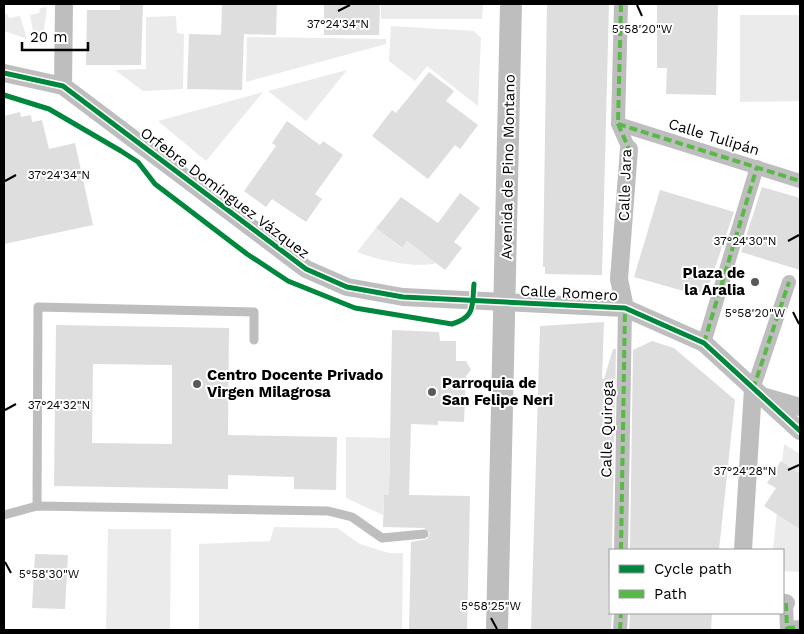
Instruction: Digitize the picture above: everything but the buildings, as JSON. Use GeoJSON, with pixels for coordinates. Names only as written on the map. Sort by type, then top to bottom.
{"type":"FeatureCollection","features":[{"type":"Feature","properties":{"kind":"street"},"geometry":{"type":"LineString","coordinates":[[63,86],[64,4]]}},
{"type":"Feature","properties":{"kind":"street","name":"Avenida de Pino Montano"},"geometry":{"type":"LineString","coordinates":[[497,630],[506,302],[511,4]]}},
{"type":"Feature","properties":{"kind":"street","name":"Calle Jara"},"geometry":{"type":"LineString","coordinates":[[622,4],[618,124],[629,149],[619,279],[625,308]]}},
{"type":"Feature","properties":{"kind":"street","name":"Orfebre Domínguez Vázquez"},"geometry":{"type":"LineString","coordinates":[[4,73],[63,86],[306,269],[348,287],[403,298],[506,302]]}},
{"type":"Feature","properties":{"kind":"street","name":"Calle Tulipán"},"geometry":{"type":"LineString","coordinates":[[618,124],[800,181]]}},
{"type":"Feature","properties":{"kind":"street"},"geometry":{"type":"LineString","coordinates":[[704,343],[757,167]]}},
{"type":"Feature","properties":{"kind":"street"},"geometry":{"type":"LineString","coordinates":[[743,549],[756,392],[789,282]]}},
{"type":"Feature","properties":{"kind":"street","name":"Calle Romero"},"geometry":{"type":"LineString","coordinates":[[506,302],[625,308],[704,343],[800,431]]}},
{"type":"Feature","properties":{"kind":"street","name":"Calle Quiroga"},"geometry":{"type":"LineString","coordinates":[[622,549],[625,308]]}},
{"type":"Feature","properties":{"kind":"street","name":"Calle Romero"},"geometry":{"type":"LineString","coordinates":[[756,392],[800,407]]}},
{"type":"Feature","properties":{"kind":"street"},"geometry":{"type":"LineString","coordinates":[[784,603],[791,628]]}},
{"type":"Feature","properties":{"kind":"street"},"geometry":{"type":"LineString","coordinates":[[620,614],[620,630]]}},
{"type":"Feature","properties":{"kind":"lane"},"geometry":{"type":"LineString","coordinates":[[37,506],[38,307],[254,312],[254,340]]}},
{"type":"Feature","properties":{"kind":"lane"},"geometry":{"type":"LineString","coordinates":[[4,515],[37,506],[328,511],[352,517],[382,538],[424,534]]}},
{"type":"Feature","properties":{"kind":"shaded area"},"geometry":{"type":"Polygon","coordinates":[[[381,4],[483,4],[482,19],[381,19],[381,4]]]}},
{"type":"Feature","properties":{"kind":"shaded area"},"geometry":{"type":"Polygon","coordinates":[[[47,7],[42,45],[35,42],[30,15],[39,13],[40,8],[47,7]]]}},
{"type":"Feature","properties":{"kind":"shaded area"},"geometry":{"type":"Polygon","coordinates":[[[4,14],[7,14],[9,18],[20,16],[27,39],[4,31],[4,14]]]}},
{"type":"Feature","properties":{"kind":"shaded area"},"geometry":{"type":"Polygon","coordinates":[[[740,15],[800,15],[800,101],[740,102],[740,15]]]}},
{"type":"Feature","properties":{"kind":"shaded area"},"geometry":{"type":"Polygon","coordinates":[[[176,16],[177,33],[184,34],[183,89],[143,91],[115,70],[146,69],[146,17],[176,16]]]}},
{"type":"Feature","properties":{"kind":"shaded area"},"geometry":{"type":"Polygon","coordinates":[[[391,26],[474,31],[481,38],[478,106],[427,66],[415,81],[389,61],[391,26]]]}},
{"type":"Feature","properties":{"kind":"shaded area"},"geometry":{"type":"Polygon","coordinates":[[[247,37],[386,39],[386,44],[246,82],[247,37]]]}},
{"type":"Feature","properties":{"kind":"shaded area"},"geometry":{"type":"Polygon","coordinates":[[[347,70],[306,121],[268,91],[347,70]]]}},
{"type":"Feature","properties":{"kind":"shaded area"},"geometry":{"type":"Polygon","coordinates":[[[263,92],[206,161],[158,121],[263,92]]]}},
{"type":"Feature","properties":{"kind":"shaded area"},"geometry":{"type":"Polygon","coordinates":[[[376,228],[401,248],[407,241],[436,263],[419,265],[397,263],[357,252],[376,228]]]}},
{"type":"Feature","properties":{"kind":"shaded area"},"geometry":{"type":"Polygon","coordinates":[[[346,437],[390,438],[389,474],[398,495],[384,495],[383,515],[346,498],[346,437]]]}},
{"type":"Feature","properties":{"kind":"shaded area"},"geometry":{"type":"Polygon","coordinates":[[[784,444],[800,454],[800,572],[784,571],[784,549],[773,549],[784,444]]]}},
{"type":"Feature","properties":{"kind":"shaded area"},"geometry":{"type":"Polygon","coordinates":[[[274,527],[337,528],[360,544],[389,553],[403,553],[402,630],[199,630],[199,544],[270,541],[274,527]]]}},
{"type":"Feature","properties":{"kind":"shaded area"},"geometry":{"type":"Polygon","coordinates":[[[108,529],[171,529],[170,630],[106,630],[108,529]]]}},
{"type":"Feature","properties":{"kind":"marked path"},"geometry":{"type":"LineString","coordinates":[[621,4],[618,124],[629,149]]}},
{"type":"Feature","properties":{"kind":"marked path"},"geometry":{"type":"LineString","coordinates":[[618,124],[800,181]]}},
{"type":"Feature","properties":{"kind":"marked path"},"geometry":{"type":"LineString","coordinates":[[704,343],[757,167]]}},
{"type":"Feature","properties":{"kind":"marked path"},"geometry":{"type":"LineString","coordinates":[[753,389],[789,282]]}},
{"type":"Feature","properties":{"kind":"marked path"},"geometry":{"type":"LineString","coordinates":[[621,549],[625,308]]}},
{"type":"Feature","properties":{"kind":"marked path"},"geometry":{"type":"LineString","coordinates":[[786,603],[787,630]]}},
{"type":"Feature","properties":{"kind":"marked path"},"geometry":{"type":"LineString","coordinates":[[620,630],[621,614]]}},
{"type":"Feature","properties":{"kind":"marked path"},"geometry":{"type":"LineString","coordinates":[[787,628],[800,627]]}},
{"type":"Feature","properties":{"kind":"cycle path"},"geometry":{"type":"LineString","coordinates":[[4,73],[63,86],[306,269],[347,287],[403,297],[625,308],[704,343],[800,431]]}},
{"type":"Feature","properties":{"kind":"cycle path"},"geometry":{"type":"LineString","coordinates":[[4,95],[49,109],[121,151],[138,162],[155,184],[247,254],[288,281],[355,308],[452,324],[469,314],[474,284]]}},
{"type":"Feature","properties":{"kind":"place","name":"Plaza de la Aralia"},"geometry":{"type":"Point","coordinates":[755,282]}},
{"type":"Feature","properties":{"kind":"place","name":"Centro Docente Privado Virgen Milagrosa"},"geometry":{"type":"Point","coordinates":[197,384]}},
{"type":"Feature","properties":{"kind":"place","name":"Parroquia de San Felipe Neri"},"geometry":{"type":"Point","coordinates":[432,392]}}]}
